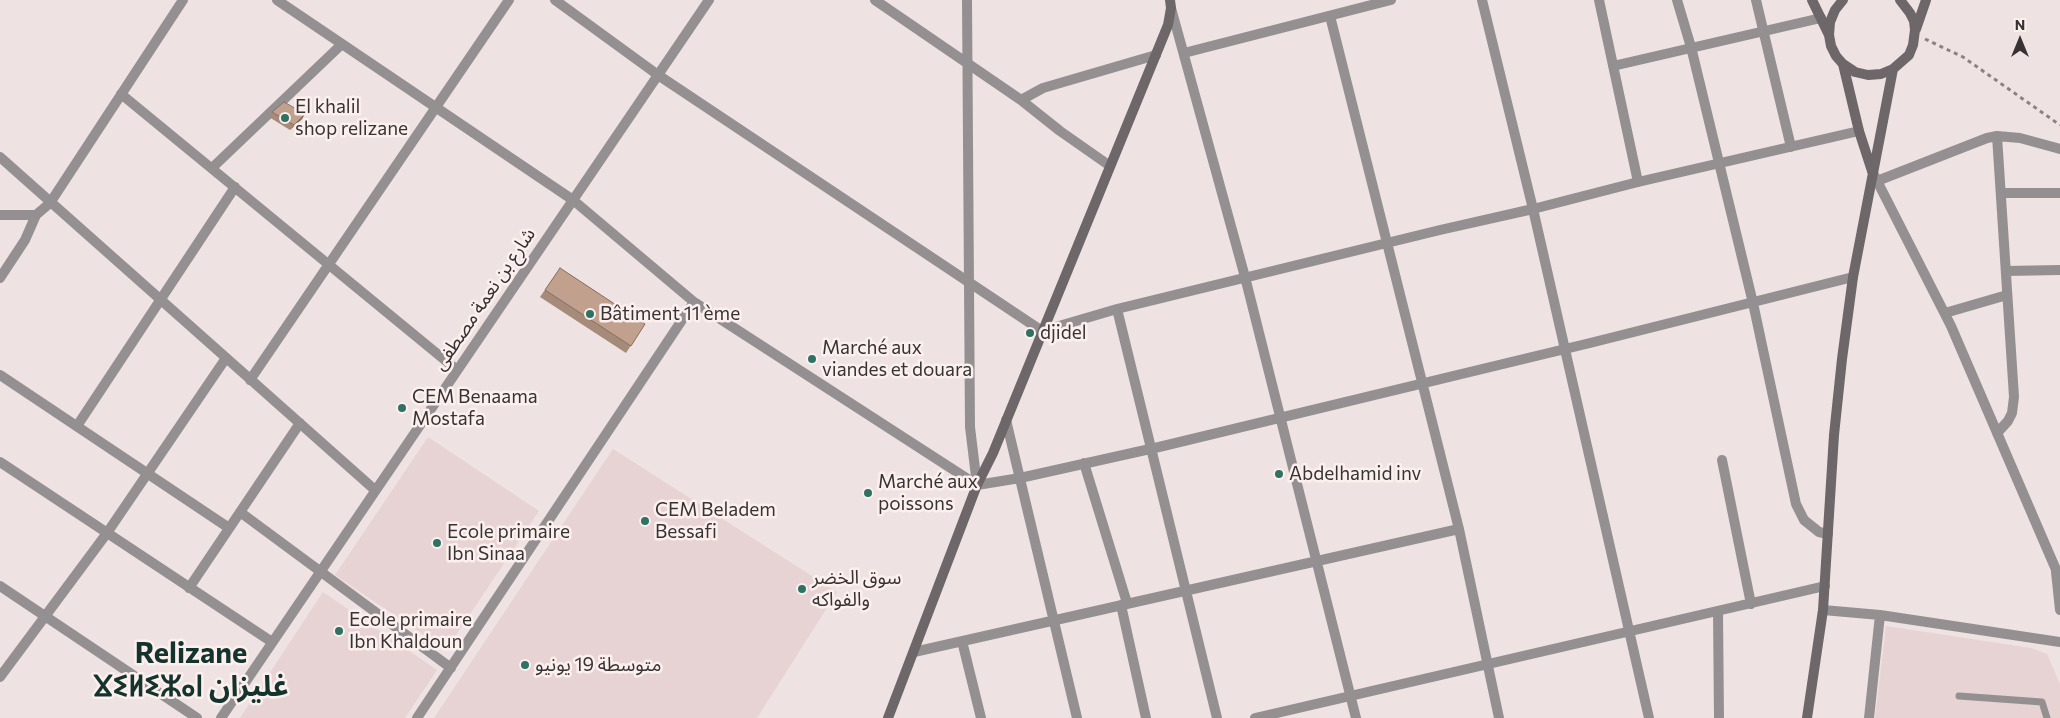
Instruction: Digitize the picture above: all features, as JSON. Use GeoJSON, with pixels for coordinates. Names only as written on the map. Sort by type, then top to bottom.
{"type":"FeatureCollection","features":[{"type":"Feature","properties":{"kind":"street"},"geometry":{"type":"LineString","coordinates":[[0,278],[25,240],[36,215],[50,203],[183,0]]}},
{"type":"Feature","properties":{"kind":"street"},"geometry":{"type":"LineString","coordinates":[[277,0],[573,200],[694,302],[977,485],[1020,478],[1422,384],[1853,277]]}},
{"type":"Feature","properties":{"kind":"street"},"geometry":{"type":"LineString","coordinates":[[250,380],[509,0]]}},
{"type":"Feature","properties":{"kind":"street"},"geometry":{"type":"LineString","coordinates":[[555,0],[658,75],[1042,331],[1117,309],[1388,242],[1859,131]]}},
{"type":"Feature","properties":{"kind":"street","name":"شارع بن نعمة مصطفى"},"geometry":{"type":"LineString","coordinates":[[221,718],[709,0]]}},
{"type":"Feature","properties":{"kind":"street"},"geometry":{"type":"LineString","coordinates":[[875,0],[1021,100],[1060,131],[1110,166]]}},
{"type":"Feature","properties":{"kind":"street"},"geometry":{"type":"LineString","coordinates":[[967,0],[970,427],[977,485]]}},
{"type":"Feature","properties":{"kind":"street"},"geometry":{"type":"LineString","coordinates":[[1184,53],[1391,0]]}},
{"type":"Feature","properties":{"kind":"street"},"geometry":{"type":"LineString","coordinates":[[1482,0],[1533,209],[1628,633],[1649,718]]}},
{"type":"Feature","properties":{"kind":"street"},"geometry":{"type":"LineString","coordinates":[[1598,0],[1638,182]]}},
{"type":"Feature","properties":{"kind":"street"},"geometry":{"type":"LineString","coordinates":[[1677,0],[1691,47],[1753,302],[1799,512],[1811,527],[1819,532],[1828,534]]}},
{"type":"Feature","properties":{"kind":"street"},"geometry":{"type":"LineString","coordinates":[[1756,0],[1765,31],[1791,147]]}},
{"type":"Feature","properties":{"kind":"street"},"geometry":{"type":"LineString","coordinates":[[1812,0],[1829,35]]}},
{"type":"Feature","properties":{"kind":"street"},"geometry":{"type":"LineString","coordinates":[[1844,0],[1835,10],[1830,22],[1829,35],[1831,46],[1843,64],[1859,131],[1872,171],[1945,313],[2060,579]]}},
{"type":"Feature","properties":{"kind":"street"},"geometry":{"type":"LineString","coordinates":[[1900,0],[1910,12],[1915,33]]}},
{"type":"Feature","properties":{"kind":"street"},"geometry":{"type":"LineString","coordinates":[[1843,64],[1855,72],[1868,75],[1881,74],[1894,69],[1909,55],[1926,0]]}},
{"type":"Feature","properties":{"kind":"street"},"geometry":{"type":"LineString","coordinates":[[1170,4],[1245,278],[1356,718]]}},
{"type":"Feature","properties":{"kind":"street"},"geometry":{"type":"LineString","coordinates":[[888,718],[977,485],[1006,420],[1168,25],[1170,4]]}},
{"type":"Feature","properties":{"kind":"street"},"geometry":{"type":"LineString","coordinates":[[1330,16],[1459,529],[1499,718]]}},
{"type":"Feature","properties":{"kind":"street"},"geometry":{"type":"LineString","coordinates":[[1613,66],[1821,18]]}},
{"type":"Feature","properties":{"kind":"street"},"geometry":{"type":"LineString","coordinates":[[212,168],[342,44]]}},
{"type":"Feature","properties":{"kind":"street"},"geometry":{"type":"LineString","coordinates":[[1021,100],[1043,88],[1156,54]]}},
{"type":"Feature","properties":{"kind":"street"},"geometry":{"type":"LineString","coordinates":[[1807,718],[1824,610],[1837,399],[1853,277],[1872,171],[1894,69]]}},
{"type":"Feature","properties":{"kind":"street"},"geometry":{"type":"LineString","coordinates":[[121,94],[457,370]]}},
{"type":"Feature","properties":{"kind":"street"},"geometry":{"type":"LineString","coordinates":[[1878,180],[1977,141],[1997,136],[2020,138],[2060,148]]}},
{"type":"Feature","properties":{"kind":"street"},"geometry":{"type":"LineString","coordinates":[[1997,136],[2014,405],[2008,421],[1997,433]]}},
{"type":"Feature","properties":{"kind":"street"},"geometry":{"type":"LineString","coordinates":[[0,157],[375,490]]}},
{"type":"Feature","properties":{"kind":"street"},"geometry":{"type":"LineString","coordinates":[[77,426],[235,187]]}},
{"type":"Feature","properties":{"kind":"street"},"geometry":{"type":"LineString","coordinates":[[2002,193],[2060,193]]}},
{"type":"Feature","properties":{"kind":"street"},"geometry":{"type":"LineString","coordinates":[[0,216],[36,215]]}},
{"type":"Feature","properties":{"kind":"street"},"geometry":{"type":"LineString","coordinates":[[2006,271],[2060,270]]}},
{"type":"Feature","properties":{"kind":"street"},"geometry":{"type":"LineString","coordinates":[[1945,313],[2007,295]]}},
{"type":"Feature","properties":{"kind":"street"},"geometry":{"type":"LineString","coordinates":[[417,718],[694,302]]}},
{"type":"Feature","properties":{"kind":"street"},"geometry":{"type":"LineString","coordinates":[[1117,309],[1217,718]]}},
{"type":"Feature","properties":{"kind":"street"},"geometry":{"type":"LineString","coordinates":[[1,674],[107,533],[226,358]]}},
{"type":"Feature","properties":{"kind":"street"},"geometry":{"type":"LineString","coordinates":[[0,375],[229,528]]}},
{"type":"Feature","properties":{"kind":"street"},"geometry":{"type":"LineString","coordinates":[[1006,420],[1077,718]]}},
{"type":"Feature","properties":{"kind":"street"},"geometry":{"type":"LineString","coordinates":[[189,588],[300,423]]}},
{"type":"Feature","properties":{"kind":"street"},"geometry":{"type":"LineString","coordinates":[[1722,460],[1751,604]]}},
{"type":"Feature","properties":{"kind":"street"},"geometry":{"type":"LineString","coordinates":[[0,462],[272,642]]}},
{"type":"Feature","properties":{"kind":"street"},"geometry":{"type":"LineString","coordinates":[[1084,463],[1124,604],[1146,718]]}},
{"type":"Feature","properties":{"kind":"street"},"geometry":{"type":"LineString","coordinates":[[240,512],[451,668]]}},
{"type":"Feature","properties":{"kind":"street"},"geometry":{"type":"LineString","coordinates":[[914,652],[1459,529]]}},
{"type":"Feature","properties":{"kind":"street"},"geometry":{"type":"LineString","coordinates":[[2056,569],[2060,610]]}},
{"type":"Feature","properties":{"kind":"street"},"geometry":{"type":"LineString","coordinates":[[0,586],[197,718]]}},
{"type":"Feature","properties":{"kind":"street"},"geometry":{"type":"LineString","coordinates":[[1256,718],[1487,666],[1824,586]]}},
{"type":"Feature","properties":{"kind":"street"},"geometry":{"type":"LineString","coordinates":[[1824,610],[1880,615],[2060,642]]}},
{"type":"Feature","properties":{"kind":"street"},"geometry":{"type":"LineString","coordinates":[[1718,611],[1719,718]]}},
{"type":"Feature","properties":{"kind":"street"},"geometry":{"type":"LineString","coordinates":[[1869,718],[1880,615]]}},
{"type":"Feature","properties":{"kind":"street"},"geometry":{"type":"LineString","coordinates":[[962,641],[981,718]]}},
{"type":"Feature","properties":{"kind":"lane"},"geometry":{"type":"LineString","coordinates":[[1959,696],[2042,702],[2047,718]]}},
{"type":"Feature","properties":{"kind":"path"},"geometry":{"type":"LineString","coordinates":[[1915,33],[1963,57],[2060,125]]}},
{"type":"Feature","properties":{"kind":"shaded area","name":"Ecole primaire Ibn Sinaa"},"geometry":{"type":"Polygon","coordinates":[[[428,437],[539,511],[446,650],[335,575],[428,437]]]}},
{"type":"Feature","properties":{"kind":"shaded area","name":"CEM Beladem Bessafi"},"geometry":{"type":"Polygon","coordinates":[[[613,449],[837,592],[757,718],[434,718],[613,449]]]}},
{"type":"Feature","properties":{"kind":"shaded area","name":"Ecole primaire Ibn Khaldoun"},"geometry":{"type":"Polygon","coordinates":[[[323,592],[437,670],[405,718],[240,718],[323,592]]]}},
{"type":"Feature","properties":{"kind":"shaded area"},"geometry":{"type":"Polygon","coordinates":[[[1886,626],[2031,648],[2047,654],[2060,684],[2060,718],[1875,718],[1886,626]]]}},
{"type":"Feature","properties":{"kind":"building"},"geometry":{"type":"Polygon","coordinates":[[[284,102],[305,114],[294,125],[272,112],[284,102]]]}},
{"type":"Feature","properties":{"kind":"building","name":"Bâtiment 11 ème"},"geometry":{"type":"Polygon","coordinates":[[[560,268],[645,324],[631,346],[545,290],[560,268]]]}},
{"type":"Feature","properties":{"kind":"place","name":"El khalil shop relizane"},"geometry":{"type":"Point","coordinates":[285,118]}},
{"type":"Feature","properties":{"kind":"place","name":"Bâtiment 11 ème"},"geometry":{"type":"Point","coordinates":[590,314]}},
{"type":"Feature","properties":{"kind":"place","name":"djidel"},"geometry":{"type":"Point","coordinates":[1030,333]}},
{"type":"Feature","properties":{"kind":"place","name":"Marché aux viandes et douara"},"geometry":{"type":"Point","coordinates":[812,359]}},
{"type":"Feature","properties":{"kind":"place","name":"CEM Benaama Mostafa"},"geometry":{"type":"Point","coordinates":[402,408]}},
{"type":"Feature","properties":{"kind":"place","name":"Abdelhamid inv"},"geometry":{"type":"Point","coordinates":[1279,474]}},
{"type":"Feature","properties":{"kind":"place","name":"Marché aux poissons"},"geometry":{"type":"Point","coordinates":[868,493]}},
{"type":"Feature","properties":{"kind":"place","name":"CEM Beladem Bessafi"},"geometry":{"type":"Point","coordinates":[645,521]}},
{"type":"Feature","properties":{"kind":"place","name":"Ecole primaire Ibn Sinaa"},"geometry":{"type":"Point","coordinates":[437,543]}},
{"type":"Feature","properties":{"kind":"place","name":"سوق الخضر والفواكه"},"geometry":{"type":"Point","coordinates":[802,589]}},
{"type":"Feature","properties":{"kind":"place","name":"Ecole primaire Ibn Khaldoun"},"geometry":{"type":"Point","coordinates":[339,631]}},
{"type":"Feature","properties":{"kind":"place","name":"متوسطة 19 يونيو"},"geometry":{"type":"Point","coordinates":[525,665]}},
{"type":"Feature","properties":{"kind":"district","name":"Relizane ⴴⵉⵍⵉⵣⴰⵏ غليزان"},"geometry":{"type":"Point","coordinates":[191,670]}}]}
